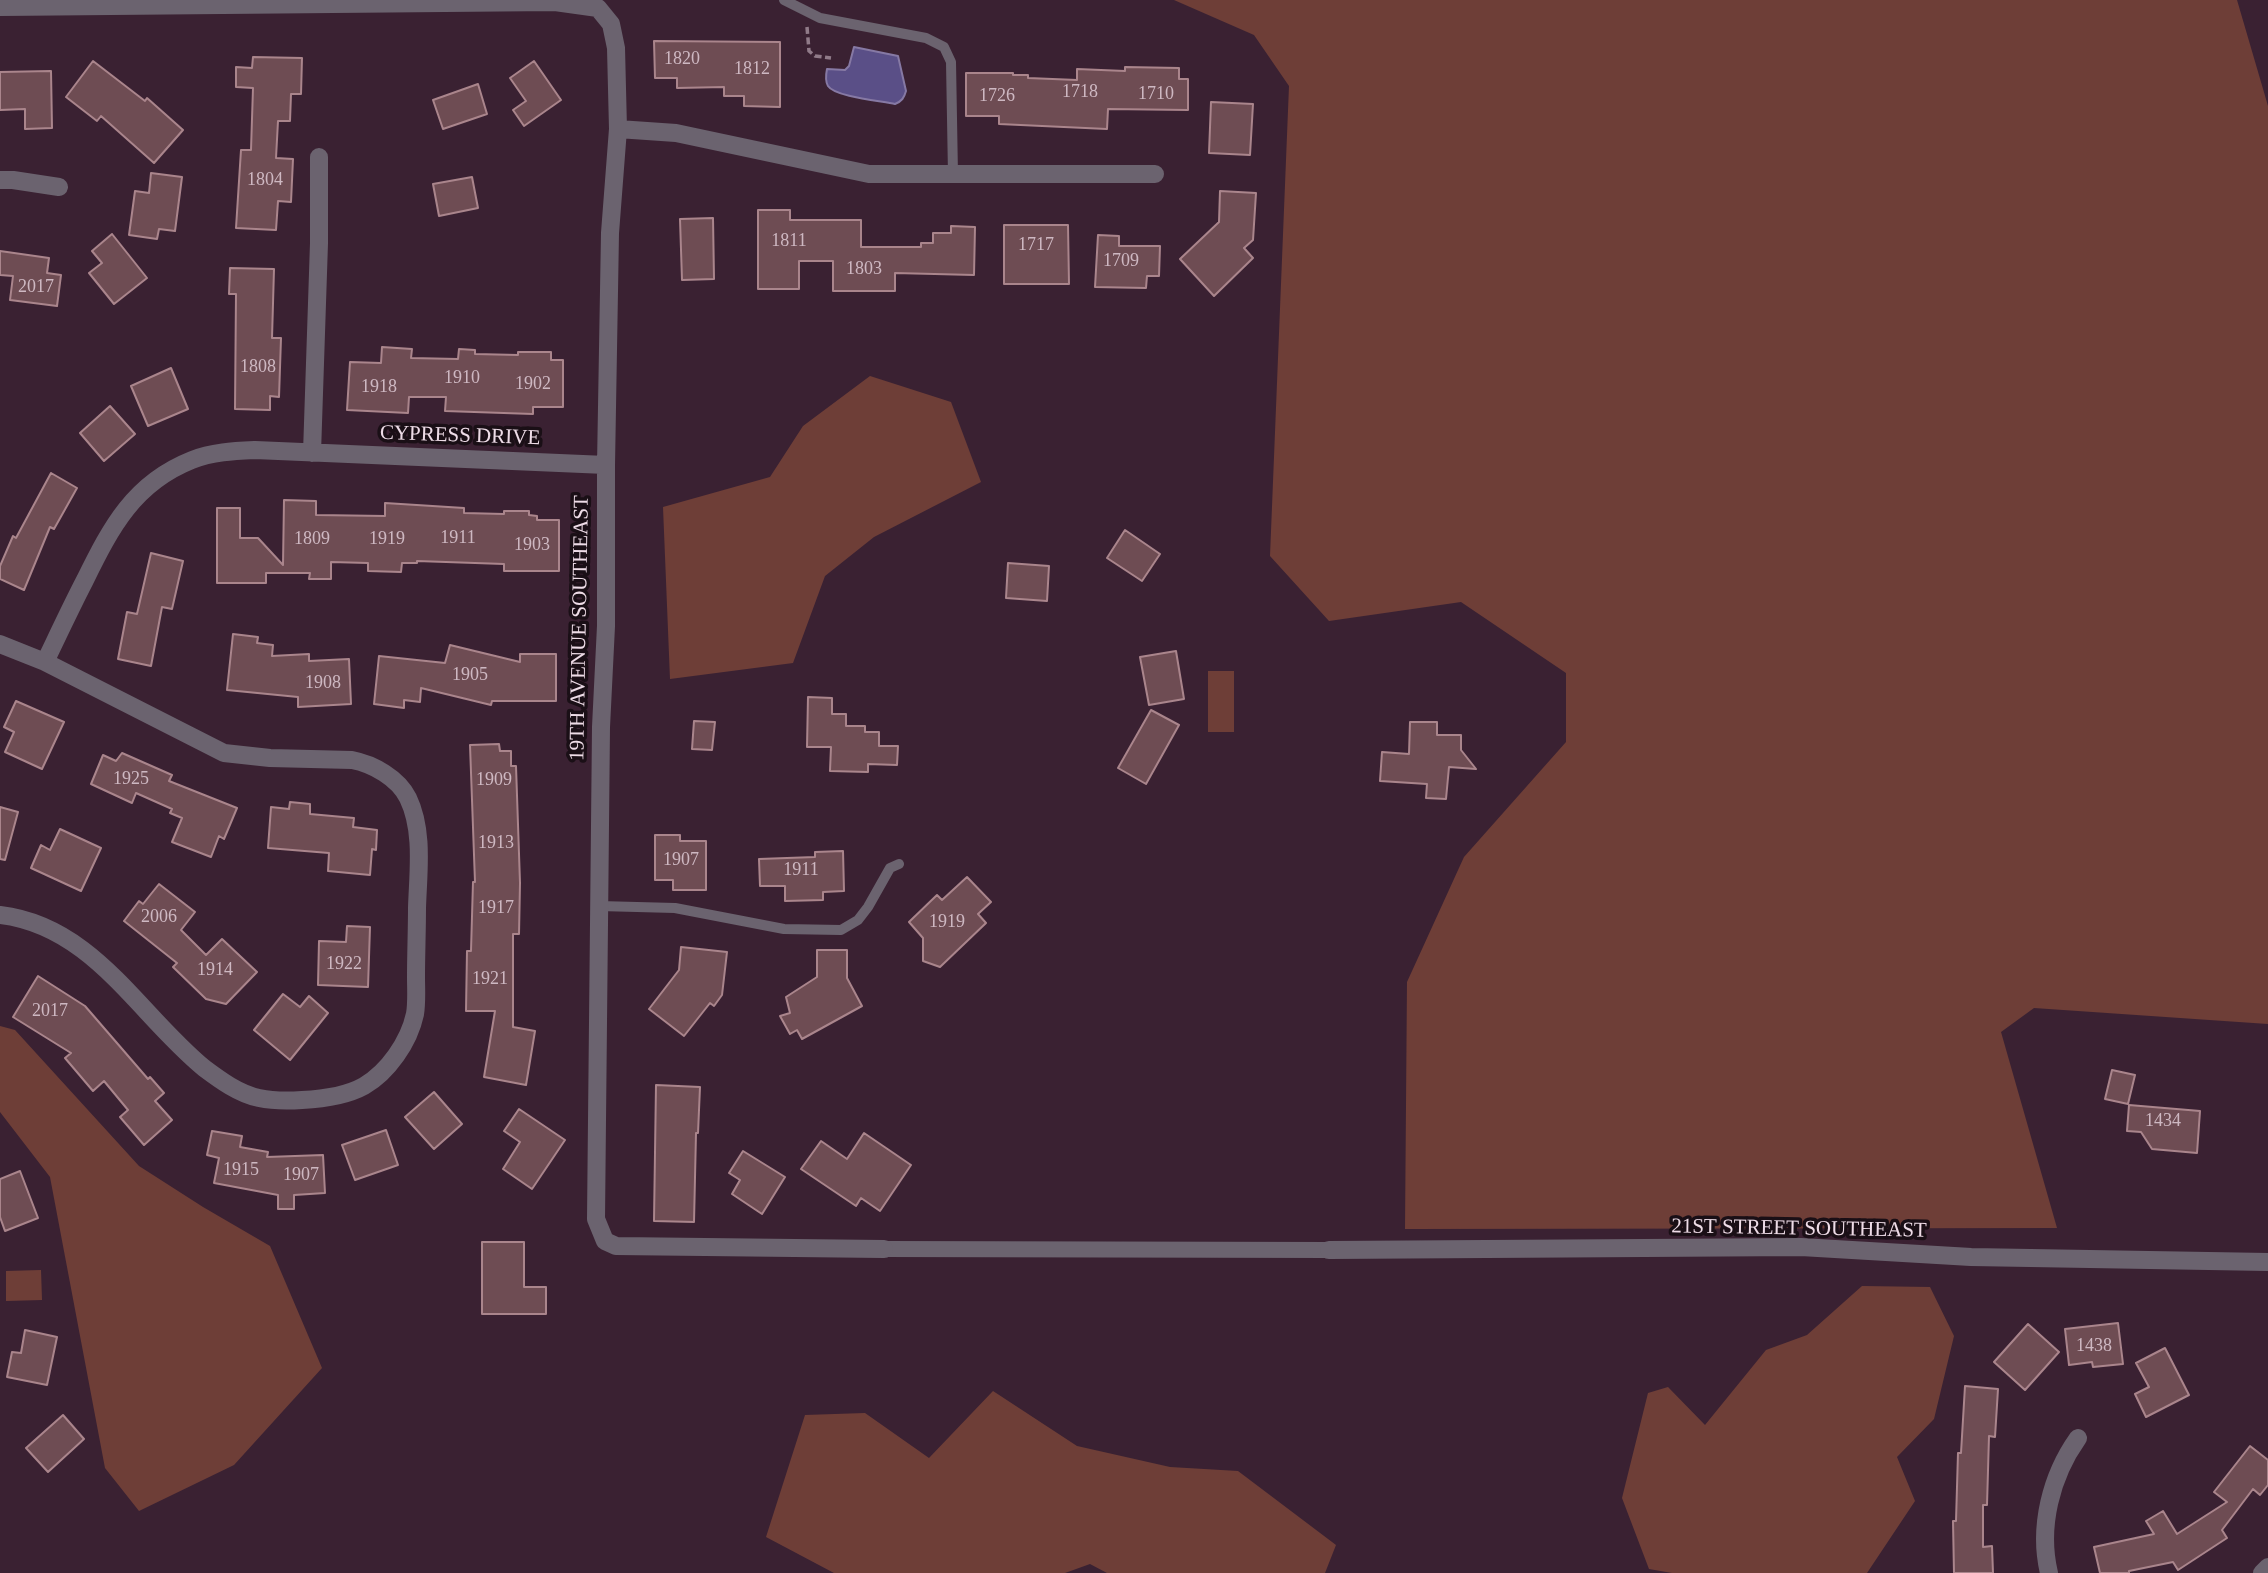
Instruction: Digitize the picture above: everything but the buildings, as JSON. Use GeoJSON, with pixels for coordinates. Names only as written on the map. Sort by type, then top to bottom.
{"type":"FeatureCollection","features":[{"type":"Feature","properties":{"kind":"street"},"geometry":{"type":"LineString","coordinates":[[0,7],[555,1],[603,4]]}},
{"type":"Feature","properties":{"kind":"street","name":"19TH AVENUE SOUTHEAST"},"geometry":{"type":"LineString","coordinates":[[603,4],[616,48],[618,130],[610,233],[596,1219],[605,1241],[616,1246],[884,1249]]}},
{"type":"Feature","properties":{"kind":"street"},"geometry":{"type":"LineString","coordinates":[[618,130],[676,132],[869,174],[1155,174]]}},
{"type":"Feature","properties":{"kind":"street"},"geometry":{"type":"LineString","coordinates":[[312,453],[319,157]]}},
{"type":"Feature","properties":{"kind":"street"},"geometry":{"type":"LineString","coordinates":[[0,180],[59,187]]}},
{"type":"Feature","properties":{"kind":"street","name":"CYPRESS DRIVE"},"geometry":{"type":"LineString","coordinates":[[45,662],[119,516],[135,497],[166,472],[193,460],[213,454],[255,450],[606,465]]}},
{"type":"Feature","properties":{"kind":"street"},"geometry":{"type":"LineString","coordinates":[[0,644],[45,662],[224,753],[245,757],[365,762],[399,787],[406,794],[413,810],[418,840],[415,1012],[402,1046],[383,1071],[364,1086],[322,1098],[258,1098],[217,1078],[191,1058],[127,989],[91,955],[40,925],[0,915]]}},
{"type":"Feature","properties":{"kind":"street","name":"21ST STREET SOUTHEAST"},"geometry":{"type":"LineString","coordinates":[[1329,1250],[1801,1247],[1970,1257],[2268,1262]]}},
{"type":"Feature","properties":{"kind":"street"},"geometry":{"type":"LineString","coordinates":[[884,1249],[1329,1250]]}},
{"type":"Feature","properties":{"kind":"street"},"geometry":{"type":"LineString","coordinates":[[2049,1573],[2045,1534],[2049,1500],[2061,1468],[2078,1438]]}},
{"type":"Feature","properties":{"kind":"street"},"geometry":{"type":"LineString","coordinates":[[2262,1573],[2268,1567]]}},
{"type":"Feature","properties":{"kind":"lane"},"geometry":{"type":"LineString","coordinates":[[784,0],[820,19],[926,38],[944,47],[951,62],[953,175]]}},
{"type":"Feature","properties":{"kind":"lane"},"geometry":{"type":"LineString","coordinates":[[599,906],[675,908],[784,929],[841,930],[858,920],[890,868],[899,863]]}},
{"type":"Feature","properties":{"kind":"path"},"geometry":{"type":"LineString","coordinates":[[807,11],[809,51],[815,56],[831,58]]}},
{"type":"Feature","properties":{"kind":"shaded area"},"geometry":{"type":"Polygon","coordinates":[[[1174,0],[2237,0],[2268,106],[2268,1024],[2034,1008],[2001,1032],[2057,1228],[1405,1229],[1407,982],[1464,857],[1566,742],[1566,673],[1461,602],[1329,621],[1270,556],[1289,86],[1254,35],[1174,0]]]}},
{"type":"Feature","properties":{"kind":"shaded area"},"geometry":{"type":"Polygon","coordinates":[[[854,47],[898,56],[906,91],[901,100],[895,104],[859,98],[832,90],[828,86],[827,69],[845,70],[849,66],[854,47]]]}},
{"type":"Feature","properties":{"kind":"shaded area"},"geometry":{"type":"Polygon","coordinates":[[[870,376],[951,402],[981,482],[874,537],[825,576],[793,663],[670,679],[663,507],[770,477],[803,426],[870,376]]]}},
{"type":"Feature","properties":{"kind":"shaded area"},"geometry":{"type":"Polygon","coordinates":[[[1208,671],[1234,671],[1234,732],[1208,732],[1208,671]]]}},
{"type":"Feature","properties":{"kind":"shaded area"},"geometry":{"type":"Polygon","coordinates":[[[0,1026],[15,1030],[139,1166],[270,1246],[322,1368],[234,1465],[139,1511],[105,1468],[50,1177],[0,1112],[0,1026]]]}},
{"type":"Feature","properties":{"kind":"shaded area"},"geometry":{"type":"Polygon","coordinates":[[[41,1270],[42,1300],[6,1301],[6,1271],[41,1270]]]}},
{"type":"Feature","properties":{"kind":"shaded area"},"geometry":{"type":"Polygon","coordinates":[[[1862,1286],[1930,1287],[1954,1336],[1934,1419],[1897,1457],[1915,1501],[1867,1573],[1672,1573],[1649,1569],[1622,1498],[1648,1393],[1668,1387],[1705,1425],[1766,1350],[1807,1335],[1862,1286]]]}},
{"type":"Feature","properties":{"kind":"shaded area"},"geometry":{"type":"Polygon","coordinates":[[[993,1391],[1077,1446],[1170,1467],[1238,1471],[1336,1545],[1325,1573],[1107,1573],[1090,1564],[1065,1573],[834,1573],[766,1537],[805,1415],[865,1413],[929,1458],[993,1391]]]}}]}
